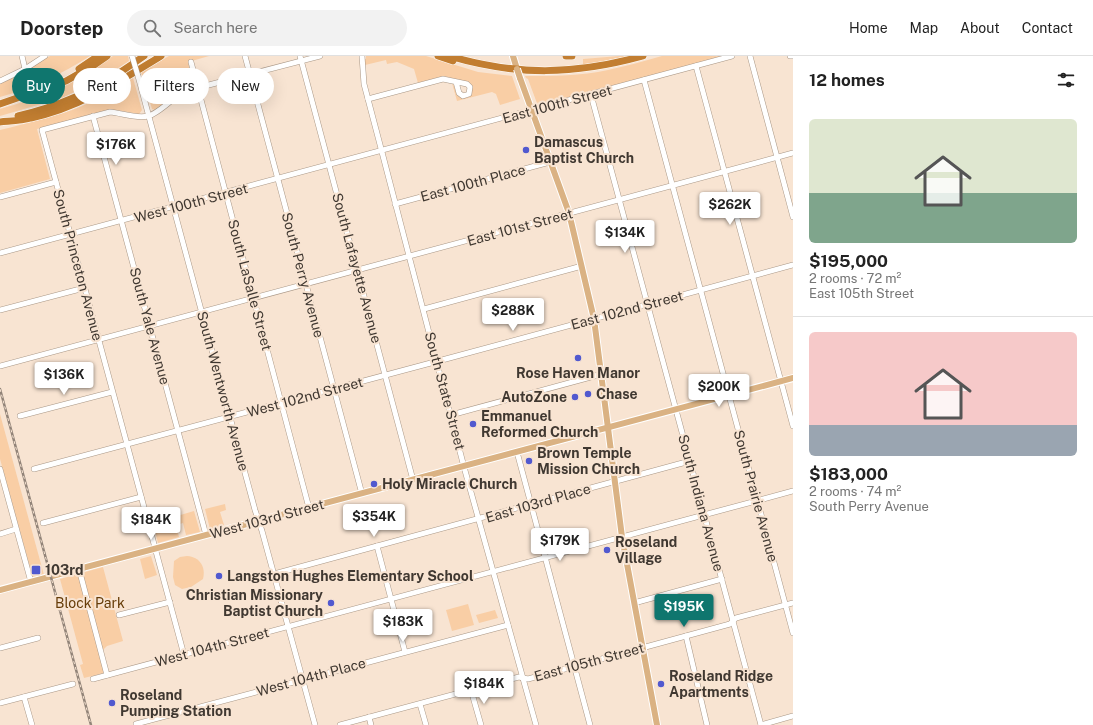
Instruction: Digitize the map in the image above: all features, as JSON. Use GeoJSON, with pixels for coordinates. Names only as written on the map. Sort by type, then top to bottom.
{"type":"FeatureCollection","features":[{"type":"Feature","properties":{"kind":"highway"},"geometry":{"type":"LineString","coordinates":[[65,76],[98,56]]}},
{"type":"Feature","properties":{"kind":"highway"},"geometry":{"type":"LineString","coordinates":[[65,81],[107,56]]}},
{"type":"Feature","properties":{"kind":"highway"},"geometry":{"type":"LineString","coordinates":[[0,121],[48,108],[70,100],[116,76],[144,56]]}},
{"type":"Feature","properties":{"kind":"highway"},"geometry":{"type":"LineString","coordinates":[[0,121],[30,119],[76,104],[97,94],[161,56]]}},
{"type":"Feature","properties":{"kind":"highway"},"geometry":{"type":"LineString","coordinates":[[438,56],[462,64],[478,64]]}},
{"type":"Feature","properties":{"kind":"highway"},"geometry":{"type":"LineString","coordinates":[[449,56],[478,64],[526,71],[563,71],[602,66],[643,56]]}},
{"type":"Feature","properties":{"kind":"highway"},"geometry":{"type":"LineString","coordinates":[[566,56],[572,56]]}},
{"type":"Feature","properties":{"kind":"highway"},"geometry":{"type":"LineString","coordinates":[[0,104],[12,100]]}},
{"type":"Feature","properties":{"kind":"main road"},"geometry":{"type":"LineString","coordinates":[[513,56],[569,213],[594,319],[622,537],[657,725]]}},
{"type":"Feature","properties":{"kind":"main road","name":"West 103rd Street"},"geometry":{"type":"LineString","coordinates":[[0,590],[793,378]]}},
{"type":"Feature","properties":{"kind":"street"},"geometry":{"type":"LineString","coordinates":[[22,56],[25,68]]}},
{"type":"Feature","properties":{"kind":"street"},"geometry":{"type":"LineString","coordinates":[[27,68],[46,56]]}},
{"type":"Feature","properties":{"kind":"street","name":"South Wentworth Avenue"},"geometry":{"type":"LineString","coordinates":[[132,56],[315,725]]}},
{"type":"Feature","properties":{"kind":"street","name":"South Perry Avenue"},"geometry":{"type":"LineString","coordinates":[[245,56],[248,68]]}},
{"type":"Feature","properties":{"kind":"street"},"geometry":{"type":"LineString","coordinates":[[271,68],[301,58],[320,56]]}},
{"type":"Feature","properties":{"kind":"street","name":"South State Street"},"geometry":{"type":"LineString","coordinates":[[362,56],[364,84],[381,152],[424,310],[464,467],[536,725]]}},
{"type":"Feature","properties":{"kind":"street","name":"East 100th Street"},"geometry":{"type":"LineString","coordinates":[[381,152],[732,56]]}},
{"type":"Feature","properties":{"kind":"street"},"geometry":{"type":"LineString","coordinates":[[750,56],[793,217]]}},
{"type":"Feature","properties":{"kind":"street","name":"South Lafayette Avenue"},"geometry":{"type":"LineString","coordinates":[[301,58],[413,480]]}},
{"type":"Feature","properties":{"kind":"street","name":"South LaSalle Street"},"geometry":{"type":"LineString","coordinates":[[190,62],[192,68]]}},
{"type":"Feature","properties":{"kind":"street"},"geometry":{"type":"LineString","coordinates":[[696,66],[793,426]]}},
{"type":"Feature","properties":{"kind":"street"},"geometry":{"type":"LineString","coordinates":[[0,81],[12,75]]}},
{"type":"Feature","properties":{"kind":"street"},"geometry":{"type":"LineString","coordinates":[[368,99],[442,79],[456,82]]}},
{"type":"Feature","properties":{"kind":"street","name":"South Prairie Avenue"},"geometry":{"type":"LineString","coordinates":[[644,80],[793,633]]}},
{"type":"Feature","properties":{"kind":"street","name":"South Indiana Avenue"},"geometry":{"type":"LineString","coordinates":[[591,95],[761,725]]}},
{"type":"Feature","properties":{"kind":"street"},"geometry":{"type":"LineString","coordinates":[[93,116],[110,112],[135,116],[148,116],[159,111],[166,104]]}},
{"type":"Feature","properties":{"kind":"street","name":"South LaSalle Street"},"geometry":{"type":"LineString","coordinates":[[202,104],[309,508]]}},
{"type":"Feature","properties":{"kind":"street","name":"South Perry Avenue"},"geometry":{"type":"LineString","coordinates":[[258,104],[362,494]]}},
{"type":"Feature","properties":{"kind":"street","name":"South Princeton Avenue"},"geometry":{"type":"LineString","coordinates":[[93,116],[42,130],[184,655]]}},
{"type":"Feature","properties":{"kind":"street","name":"South Yale Avenue"},"geometry":{"type":"LineString","coordinates":[[93,116],[206,535]]}},
{"type":"Feature","properties":{"kind":"street","name":"West 100th Street"},"geometry":{"type":"LineString","coordinates":[[0,254],[381,152]]}},
{"type":"Feature","properties":{"kind":"street","name":"East 101st Street"},"geometry":{"type":"LineString","coordinates":[[0,366],[410,257],[793,152]]}},
{"type":"Feature","properties":{"kind":"street","name":"East 100th Place"},"geometry":{"type":"LineString","coordinates":[[395,204],[550,162]]}},
{"type":"Feature","properties":{"kind":"street"},"geometry":{"type":"LineString","coordinates":[[0,197],[56,182]]}},
{"type":"Feature","properties":{"kind":"street","name":"East 102nd Street"},"geometry":{"type":"LineString","coordinates":[[437,362],[793,265]]}},
{"type":"Feature","properties":{"kind":"street"},"geometry":{"type":"LineString","coordinates":[[424,310],[582,266]]}},
{"type":"Feature","properties":{"kind":"street"},"geometry":{"type":"LineString","coordinates":[[0,310],[84,288]]}},
{"type":"Feature","properties":{"kind":"street","name":"West 102nd Street"},"geometry":{"type":"LineString","coordinates":[[34,469],[437,362]]}},
{"type":"Feature","properties":{"kind":"street"},"geometry":{"type":"LineString","coordinates":[[451,415],[602,374]]}},
{"type":"Feature","properties":{"kind":"street"},"geometry":{"type":"LineString","coordinates":[[20,416],[112,392]]}},
{"type":"Feature","properties":{"kind":"street"},"geometry":{"type":"LineString","coordinates":[[517,452],[590,725]]}},
{"type":"Feature","properties":{"kind":"street","name":"East 103rd Place"},"geometry":{"type":"LineString","coordinates":[[274,574],[690,461]]}},
{"type":"Feature","properties":{"kind":"street"},"geometry":{"type":"LineString","coordinates":[[0,469],[1,478],[31,582]]}},
{"type":"Feature","properties":{"kind":"street","name":"West 104th Street"},"geometry":{"type":"LineString","coordinates":[[93,679],[793,491]]}},
{"type":"Feature","properties":{"kind":"street"},"geometry":{"type":"LineString","coordinates":[[43,522],[141,497]]}},
{"type":"Feature","properties":{"kind":"street"},"geometry":{"type":"LineString","coordinates":[[0,534],[16,529]]}},
{"type":"Feature","properties":{"kind":"street"},"geometry":{"type":"LineString","coordinates":[[377,546],[405,652]]}},
{"type":"Feature","properties":{"kind":"street"},"geometry":{"type":"LineString","coordinates":[[78,569],[107,676]]}},
{"type":"Feature","properties":{"kind":"street"},"geometry":{"type":"LineString","coordinates":[[634,603],[722,579]]}},
{"type":"Feature","properties":{"kind":"street"},"geometry":{"type":"LineString","coordinates":[[119,616],[170,602]]}},
{"type":"Feature","properties":{"kind":"street","name":"East 105th Street"},"geometry":{"type":"LineString","coordinates":[[340,725],[518,677],[528,679],[730,624],[736,618],[793,603]]}},
{"type":"Feature","properties":{"kind":"street","name":"West 104th Place"},"geometry":{"type":"LineString","coordinates":[[136,724],[508,624]]}},
{"type":"Feature","properties":{"kind":"street"},"geometry":{"type":"LineString","coordinates":[[686,636],[707,725]]}},
{"type":"Feature","properties":{"kind":"street"},"geometry":{"type":"LineString","coordinates":[[0,648],[38,638]]}},
{"type":"Feature","properties":{"kind":"street"},"geometry":{"type":"LineString","coordinates":[[0,703],[73,684]]}},
{"type":"Feature","properties":{"kind":"street"},"geometry":{"type":"LineString","coordinates":[[472,690],[481,725]]}},
{"type":"Feature","properties":{"kind":"street"},"geometry":{"type":"LineString","coordinates":[[24,697],[32,725]]}},
{"type":"Feature","properties":{"kind":"street"},"geometry":{"type":"LineString","coordinates":[[420,704],[426,725]]}},
{"type":"Feature","properties":{"kind":"street"},"geometry":{"type":"LineString","coordinates":[[761,725],[793,716]]}},
{"type":"Feature","properties":{"kind":"street"},"geometry":{"type":"LineString","coordinates":[[369,717],[371,725]]}},
{"type":"Feature","properties":{"kind":"green space"},"geometry":{"type":"Polygon","coordinates":[[[50,56],[90,56],[65,71],[65,68],[30,68],[50,56]]]}},
{"type":"Feature","properties":{"kind":"green space"},"geometry":{"type":"Polygon","coordinates":[[[113,56],[128,56],[129,61],[118,68],[95,68],[113,56]]]}},
{"type":"Feature","properties":{"kind":"green space"},"geometry":{"type":"Polygon","coordinates":[[[169,56],[209,56],[188,62],[189,68],[148,68],[169,56]]]}},
{"type":"Feature","properties":{"kind":"green space"},"geometry":{"type":"Polygon","coordinates":[[[366,56],[426,56],[478,72],[512,76],[520,99],[500,105],[496,94],[492,92],[457,101],[452,83],[458,96],[465,98],[471,96],[472,94],[470,86],[466,82],[444,76],[418,83],[414,69],[397,62],[387,64],[386,60],[365,65],[366,56]]]}},
{"type":"Feature","properties":{"kind":"green space"},"geometry":{"type":"Polygon","coordinates":[[[628,56],[583,65],[583,59],[628,56]]]}},
{"type":"Feature","properties":{"kind":"green space"},"geometry":{"type":"Polygon","coordinates":[[[662,56],[723,56],[538,106],[528,79],[525,76],[567,75],[598,72],[662,56]]]}},
{"type":"Feature","properties":{"kind":"green space"},"geometry":{"type":"Polygon","coordinates":[[[12,78],[12,93],[0,97],[0,84],[12,78]]]}},
{"type":"Feature","properties":{"kind":"green space"},"geometry":{"type":"Polygon","coordinates":[[[133,78],[139,104],[142,110],[139,114],[108,110],[37,129],[50,179],[0,193],[0,130],[42,120],[86,104],[131,104],[131,79],[133,78]]]}},
{"type":"Feature","properties":{"kind":"green space"},"geometry":{"type":"Polygon","coordinates":[[[73,81],[73,93],[65,97],[65,85],[73,81]]]}},
{"type":"Feature","properties":{"kind":"green space"},"geometry":{"type":"Polygon","coordinates":[[[41,104],[0,116],[0,109],[15,105],[41,104]]]}},
{"type":"Feature","properties":{"kind":"green space"},"geometry":{"type":"Polygon","coordinates":[[[151,104],[163,104],[155,110],[152,109],[151,104]]]}},
{"type":"Feature","properties":{"kind":"green space"},"geometry":{"type":"Polygon","coordinates":[[[0,414],[44,575],[33,578],[0,459],[0,414]]]}},
{"type":"Feature","properties":{"kind":"green space"},"geometry":{"type":"Polygon","coordinates":[[[225,504],[226,510],[220,512],[224,525],[210,529],[205,509],[225,504]]]}},
{"type":"Feature","properties":{"kind":"green space"},"geometry":{"type":"Polygon","coordinates":[[[194,511],[200,532],[186,535],[183,523],[176,525],[179,537],[158,543],[153,523],[194,511]]]}},
{"type":"Feature","properties":{"kind":"green space"},"geometry":{"type":"Polygon","coordinates":[[[151,556],[157,575],[145,579],[140,559],[151,556]]]}},
{"type":"Feature","properties":{"kind":"green space"},"geometry":{"type":"Polygon","coordinates":[[[187,556],[195,558],[201,563],[204,570],[204,575],[203,579],[191,587],[182,589],[175,585],[173,577],[174,561],[180,557],[187,556]]]}},
{"type":"Feature","properties":{"kind":"green space","name":"Block Park"},"geometry":{"type":"Polygon","coordinates":[[[103,567],[123,641],[107,646],[99,654],[104,673],[84,678],[80,665],[83,664],[60,579],[103,567]]]}},
{"type":"Feature","properties":{"kind":"green space"},"geometry":{"type":"Polygon","coordinates":[[[468,604],[474,625],[452,631],[446,610],[468,604]]]}},
{"type":"Feature","properties":{"kind":"green space"},"geometry":{"type":"Polygon","coordinates":[[[495,610],[498,618],[479,623],[476,615],[495,610]]]}},
{"type":"Feature","properties":{"kind":"railway"},"geometry":{"type":"LineString","coordinates":[[0,389],[91,725]]}},
{"type":"Feature","properties":{"kind":"place","name":"Damascus Baptist Church"},"geometry":{"type":"Point","coordinates":[526,150]}},
{"type":"Feature","properties":{"kind":"place","name":"Rose Haven Manor"},"geometry":{"type":"Point","coordinates":[578,358]}},
{"type":"Feature","properties":{"kind":"place","name":"Chase"},"geometry":{"type":"Point","coordinates":[588,394]}},
{"type":"Feature","properties":{"kind":"place","name":"AutoZone"},"geometry":{"type":"Point","coordinates":[575,397]}},
{"type":"Feature","properties":{"kind":"place","name":"Emmanuel Reformed Church"},"geometry":{"type":"Point","coordinates":[473,424]}},
{"type":"Feature","properties":{"kind":"place","name":"Brown Temple Mission Church"},"geometry":{"type":"Point","coordinates":[529,461]}},
{"type":"Feature","properties":{"kind":"place","name":"Holy Miracle Church"},"geometry":{"type":"Point","coordinates":[374,484]}},
{"type":"Feature","properties":{"kind":"place","name":"Roseland Village"},"geometry":{"type":"Point","coordinates":[607,550]}},
{"type":"Feature","properties":{"kind":"place","name":"103rd"},"geometry":{"type":"Point","coordinates":[36,570]}},
{"type":"Feature","properties":{"kind":"place","name":"Langston Hughes Elementary School"},"geometry":{"type":"Point","coordinates":[219,576]}},
{"type":"Feature","properties":{"kind":"place","name":"Christian Missionary Baptist Church"},"geometry":{"type":"Point","coordinates":[331,603]}},
{"type":"Feature","properties":{"kind":"place","name":"Roseland Ridge Apartments"},"geometry":{"type":"Point","coordinates":[661,684]}},
{"type":"Feature","properties":{"kind":"place","name":"Roseland Pumping Station"},"geometry":{"type":"Point","coordinates":[112,703]}}]}
